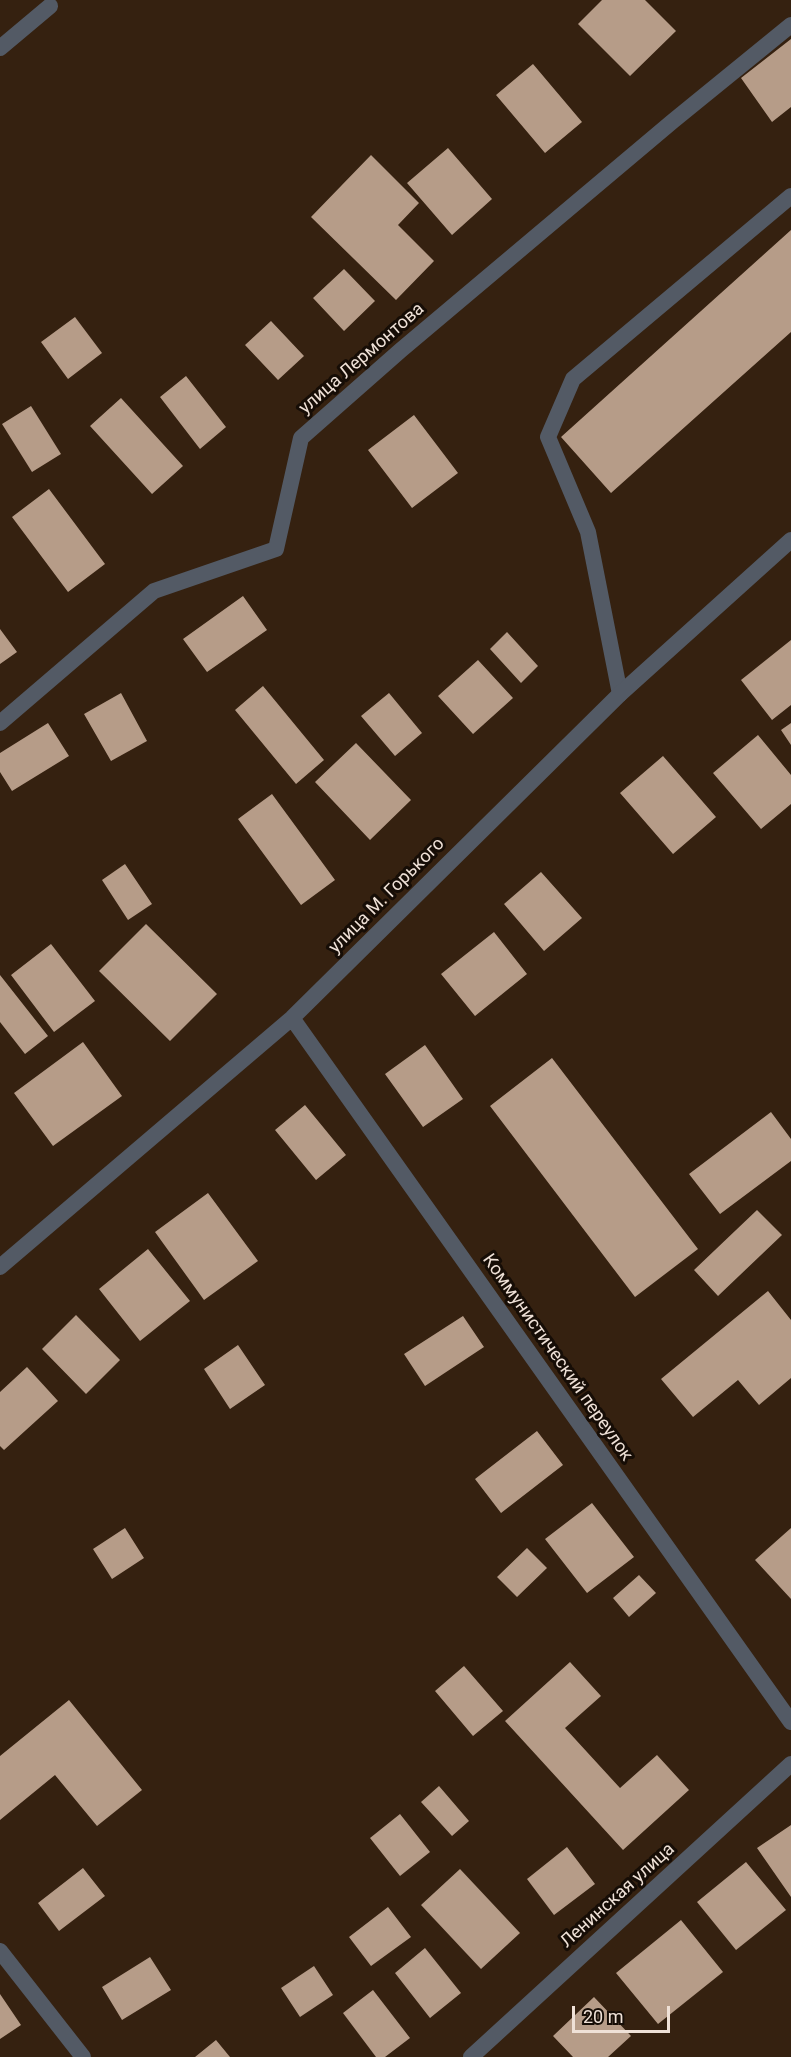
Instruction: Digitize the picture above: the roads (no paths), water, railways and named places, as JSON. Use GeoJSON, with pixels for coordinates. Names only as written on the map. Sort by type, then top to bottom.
{"type":"FeatureCollection","features":[{"type":"Feature","properties":{"kind":"street"},"geometry":{"type":"LineString","coordinates":[[0,48],[50,6]]}},
{"type":"Feature","properties":{"kind":"street","name":"улица Лермонтова"},"geometry":{"type":"LineString","coordinates":[[0,723],[154,591],[276,549],[301,438],[473,289],[791,25]]}},
{"type":"Feature","properties":{"kind":"street"},"geometry":{"type":"LineString","coordinates":[[620,694],[588,532],[548,437],[573,379],[791,196]]}},
{"type":"Feature","properties":{"kind":"street","name":"улица М. Горького"},"geometry":{"type":"LineString","coordinates":[[0,1267],[292,1018],[620,694],[791,540]]}},
{"type":"Feature","properties":{"kind":"street","name":"Коммунистический переулок"},"geometry":{"type":"LineString","coordinates":[[292,1018],[791,1722]]}},
{"type":"Feature","properties":{"kind":"street","name":"Ленинская улица"},"geometry":{"type":"LineString","coordinates":[[471,2057],[791,1764]]}},
{"type":"Feature","properties":{"kind":"street"},"geometry":{"type":"LineString","coordinates":[[0,1951],[83,2057]]}}]}
